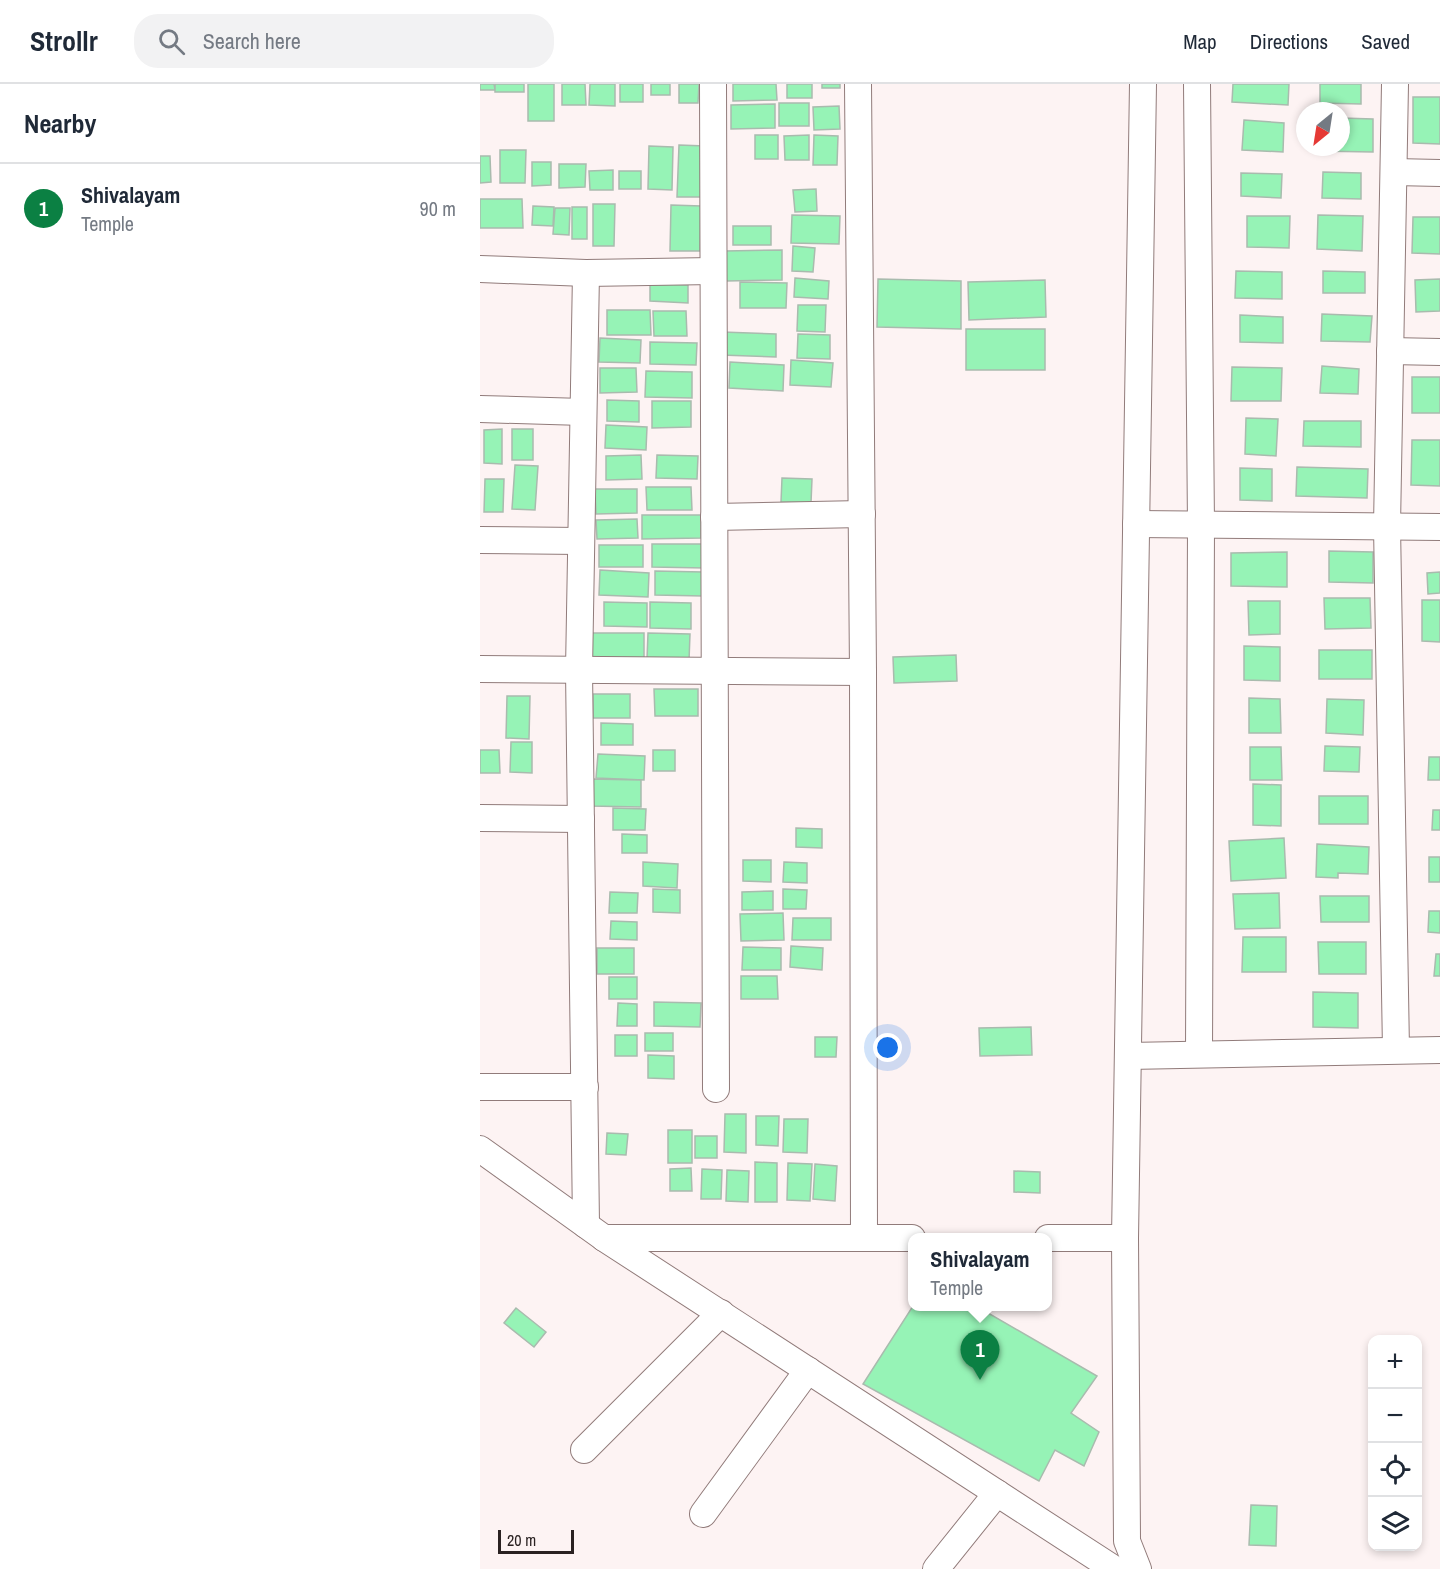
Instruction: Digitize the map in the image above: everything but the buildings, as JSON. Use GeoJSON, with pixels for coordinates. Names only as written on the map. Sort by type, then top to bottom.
{"type":"FeatureCollection","features":[{"type":"Feature","properties":{"kind":"street"},"geometry":{"type":"LineString","coordinates":[[713,84],[716,1089]]}},
{"type":"Feature","properties":{"kind":"street"},"geometry":{"type":"LineString","coordinates":[[858,84],[863,672],[864,1238]]}},
{"type":"Feature","properties":{"kind":"street"},"geometry":{"type":"LineString","coordinates":[[1138,1569],[1127,1541],[1125,1238],[1143,84]]}},
{"type":"Feature","properties":{"kind":"street"},"geometry":{"type":"LineString","coordinates":[[1197,84],[1201,525],[1199,1053]]}},
{"type":"Feature","properties":{"kind":"street"},"geometry":{"type":"LineString","coordinates":[[1395,84],[1387,526],[1396,1050]]}},
{"type":"Feature","properties":{"kind":"street"},"geometry":{"type":"LineString","coordinates":[[1394,172],[1440,173]]}},
{"type":"Feature","properties":{"kind":"street"},"geometry":{"type":"LineString","coordinates":[[480,269],[586,273],[713,271]]}},
{"type":"Feature","properties":{"kind":"street"},"geometry":{"type":"LineString","coordinates":[[586,273],[579,670],[585,1087],[595,1231]]}},
{"type":"Feature","properties":{"kind":"street"},"geometry":{"type":"LineString","coordinates":[[1390,351],[1440,352]]}},
{"type":"Feature","properties":{"kind":"street"},"geometry":{"type":"LineString","coordinates":[[480,409],[584,412]]}},
{"type":"Feature","properties":{"kind":"street"},"geometry":{"type":"LineString","coordinates":[[714,517],[862,514]]}},
{"type":"Feature","properties":{"kind":"street"},"geometry":{"type":"LineString","coordinates":[[1136,524],[1440,527]]}},
{"type":"Feature","properties":{"kind":"street"},"geometry":{"type":"LineString","coordinates":[[480,540],[581,541]]}},
{"type":"Feature","properties":{"kind":"street"},"geometry":{"type":"LineString","coordinates":[[480,669],[863,672]]}},
{"type":"Feature","properties":{"kind":"street"},"geometry":{"type":"LineString","coordinates":[[480,818],[581,819]]}},
{"type":"Feature","properties":{"kind":"street"},"geometry":{"type":"LineString","coordinates":[[1128,1056],[1440,1050]]}},
{"type":"Feature","properties":{"kind":"street"},"geometry":{"type":"LineString","coordinates":[[480,1087],[585,1087]]}},
{"type":"Feature","properties":{"kind":"street"},"geometry":{"type":"LineString","coordinates":[[480,1149],[595,1231],[1114,1569]]}},
{"type":"Feature","properties":{"kind":"street"},"geometry":{"type":"LineString","coordinates":[[595,1231],[908,1238]]}},
{"type":"Feature","properties":{"kind":"street"},"geometry":{"type":"LineString","coordinates":[[1052,1238],[1125,1238]]}},
{"type":"Feature","properties":{"kind":"street"},"geometry":{"type":"LineString","coordinates":[[584,1449],[721,1313]]}},
{"type":"Feature","properties":{"kind":"street"},"geometry":{"type":"LineString","coordinates":[[702,1514],[808,1370]]}},
{"type":"Feature","properties":{"kind":"street"},"geometry":{"type":"LineString","coordinates":[[936,1569],[997,1493]]}},
{"type":"Feature","properties":{"kind":"place","name":"Shivalayam"},"geometry":{"type":"Point","coordinates":[980,1380]}}]}
